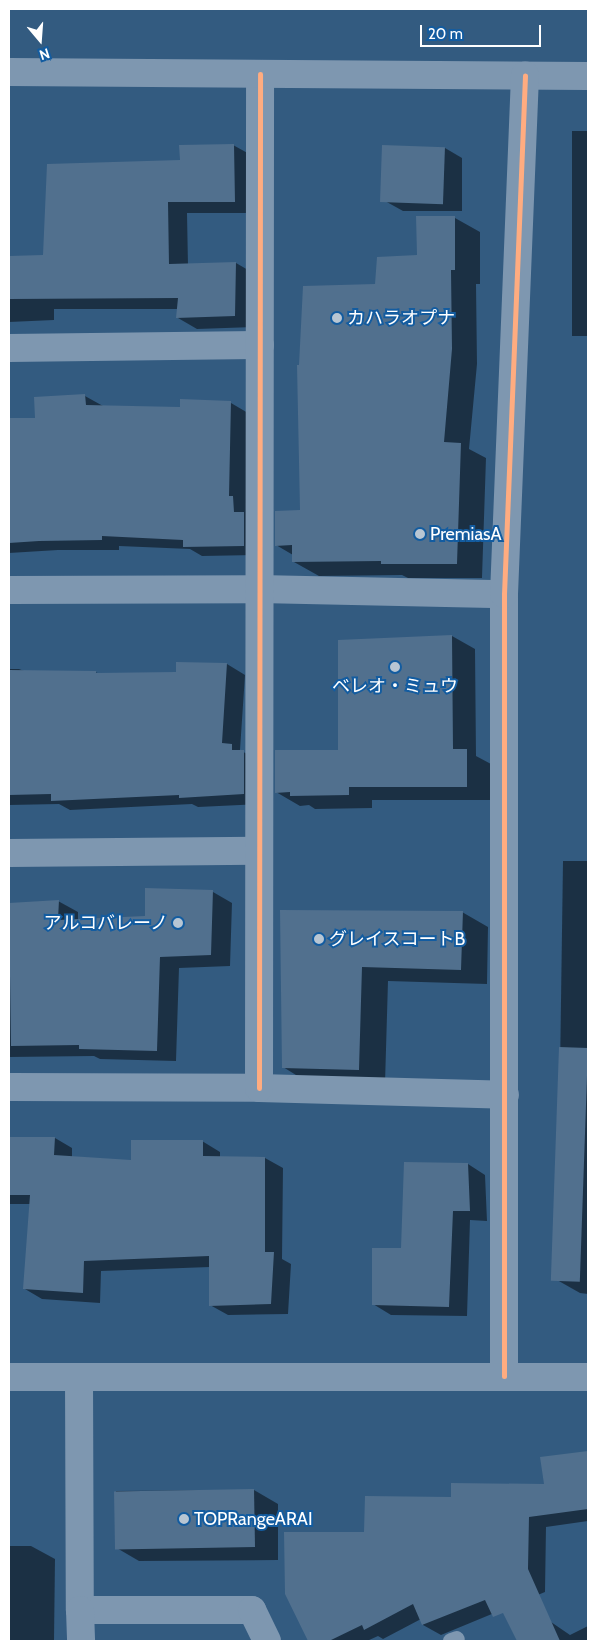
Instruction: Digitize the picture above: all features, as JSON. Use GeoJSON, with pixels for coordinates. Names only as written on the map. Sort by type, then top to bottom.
{"type":"FeatureCollection","features":[{"type":"Feature","properties":{"kind":"street"},"geometry":{"type":"LineString","coordinates":[[9,72],[588,76]]}},
{"type":"Feature","properties":{"kind":"street"},"geometry":{"type":"LineString","coordinates":[[258,1088],[260,74]]}},
{"type":"Feature","properties":{"kind":"street"},"geometry":{"type":"LineString","coordinates":[[504,1376],[504,594],[525,75]]}},
{"type":"Feature","properties":{"kind":"street"},"geometry":{"type":"LineString","coordinates":[[9,348],[260,345]]}},
{"type":"Feature","properties":{"kind":"street"},"geometry":{"type":"LineString","coordinates":[[9,590],[259,589],[504,594]]}},
{"type":"Feature","properties":{"kind":"street"},"geometry":{"type":"LineString","coordinates":[[9,853],[259,852]]}},
{"type":"Feature","properties":{"kind":"street"},"geometry":{"type":"LineString","coordinates":[[9,1087],[258,1088],[505,1095]]}},
{"type":"Feature","properties":{"kind":"street"},"geometry":{"type":"LineString","coordinates":[[9,1377],[588,1377]]}},
{"type":"Feature","properties":{"kind":"street"},"geometry":{"type":"LineString","coordinates":[[79,1378],[81,1641]]}},
{"type":"Feature","properties":{"kind":"street"},"geometry":{"type":"LineString","coordinates":[[80,1610],[252,1610],[267,1641]]}},
{"type":"Feature","properties":{"kind":"building"},"geometry":{"type":"Polygon","coordinates":[[[234,144],[235,202],[168,202],[169,264],[236,262],[235,316],[176,318],[178,298],[9,299],[9,256],[43,255],[47,164],[180,160],[179,145],[234,144]]]}},
{"type":"Feature","properties":{"kind":"building"},"geometry":{"type":"Polygon","coordinates":[[[382,145],[445,147],[443,204],[380,202],[382,145]]]}},
{"type":"Feature","properties":{"kind":"building"},"geometry":{"type":"Polygon","coordinates":[[[416,216],[455,216],[455,270],[451,270],[452,349],[444,442],[461,443],[457,564],[381,564],[381,561],[292,562],[292,545],[275,546],[275,511],[300,510],[297,365],[299,365],[303,286],[375,284],[377,257],[417,255],[416,216]]]}},
{"type":"Feature","properties":{"kind":"building"},"geometry":{"type":"Polygon","coordinates":[[[85,394],[86,405],[180,407],[180,399],[231,401],[229,496],[233,496],[234,512],[244,512],[244,546],[183,547],[183,540],[102,536],[102,540],[9,543],[9,418],[35,418],[34,397],[85,394]]]}},
{"type":"Feature","properties":{"kind":"building"},"geometry":{"type":"Polygon","coordinates":[[[452,635],[453,749],[467,749],[467,787],[349,787],[349,795],[290,796],[290,792],[275,793],[275,750],[338,750],[338,640],[452,635]]]}},
{"type":"Feature","properties":{"kind":"building"},"geometry":{"type":"Polygon","coordinates":[[[176,662],[227,663],[222,743],[232,744],[232,750],[244,750],[244,794],[179,798],[179,795],[51,801],[51,794],[9,795],[9,670],[96,671],[96,673],[176,672],[176,662]]]}},
{"type":"Feature","properties":{"kind":"building"},"geometry":{"type":"Polygon","coordinates":[[[145,888],[213,890],[211,955],[160,957],[157,1051],[79,1049],[79,1045],[11,1046],[9,903],[59,900],[58,920],[145,916],[145,888]]]}},
{"type":"Feature","properties":{"kind":"building"},"geometry":{"type":"Polygon","coordinates":[[[280,910],[463,911],[461,970],[362,967],[359,1070],[282,1068],[280,910]]]}},
{"type":"Feature","properties":{"kind":"building"},"geometry":{"type":"Polygon","coordinates":[[[559,1047],[588,1048],[580,1282],[551,1281],[559,1047]]]}},
{"type":"Feature","properties":{"kind":"building"},"geometry":{"type":"Polygon","coordinates":[[[9,1137],[55,1137],[54,1155],[131,1160],[131,1140],[203,1140],[203,1156],[265,1157],[265,1252],[274,1252],[271,1304],[209,1306],[209,1256],[84,1261],[83,1293],[23,1289],[30,1195],[9,1195],[9,1137]]]}},
{"type":"Feature","properties":{"kind":"building"},"geometry":{"type":"Polygon","coordinates":[[[404,1162],[468,1163],[470,1211],[453,1211],[449,1307],[372,1305],[372,1248],[401,1248],[404,1162]]]}},
{"type":"Feature","properties":{"kind":"building"},"geometry":{"type":"Polygon","coordinates":[[[588,1451],[588,1509],[529,1517],[528,1569],[560,1641],[517,1641],[503,1613],[493,1617],[485,1600],[422,1625],[413,1604],[364,1630],[362,1625],[329,1641],[308,1641],[285,1594],[284,1532],[364,1532],[365,1496],[451,1497],[451,1483],[544,1484],[540,1457],[588,1451]]]}},
{"type":"Feature","properties":{"kind":"building","name":"TOPRangeARAI"},"geometry":{"type":"Polygon","coordinates":[[[254,1489],[255,1547],[115,1549],[114,1491],[254,1489]]]}},
{"type":"Feature","properties":{"kind":"cycle path"},"geometry":{"type":"LineString","coordinates":[[259,1088],[260,74]]}},
{"type":"Feature","properties":{"kind":"cycle path"},"geometry":{"type":"LineString","coordinates":[[504,1376],[504,594],[525,75]]}},
{"type":"Feature","properties":{"kind":"place","name":"カハラオプナ"},"geometry":{"type":"Point","coordinates":[337,318]}},
{"type":"Feature","properties":{"kind":"place","name":"PremiasA"},"geometry":{"type":"Point","coordinates":[420,534]}},
{"type":"Feature","properties":{"kind":"place","name":"ベレオ・ミュウ"},"geometry":{"type":"Point","coordinates":[395,667]}},
{"type":"Feature","properties":{"kind":"place","name":"アルコバレーノ"},"geometry":{"type":"Point","coordinates":[178,923]}},
{"type":"Feature","properties":{"kind":"place","name":"グレイスコートB"},"geometry":{"type":"Point","coordinates":[319,939]}},
{"type":"Feature","properties":{"kind":"place","name":"TOPRangeARAI"},"geometry":{"type":"Point","coordinates":[184,1519]}}]}
